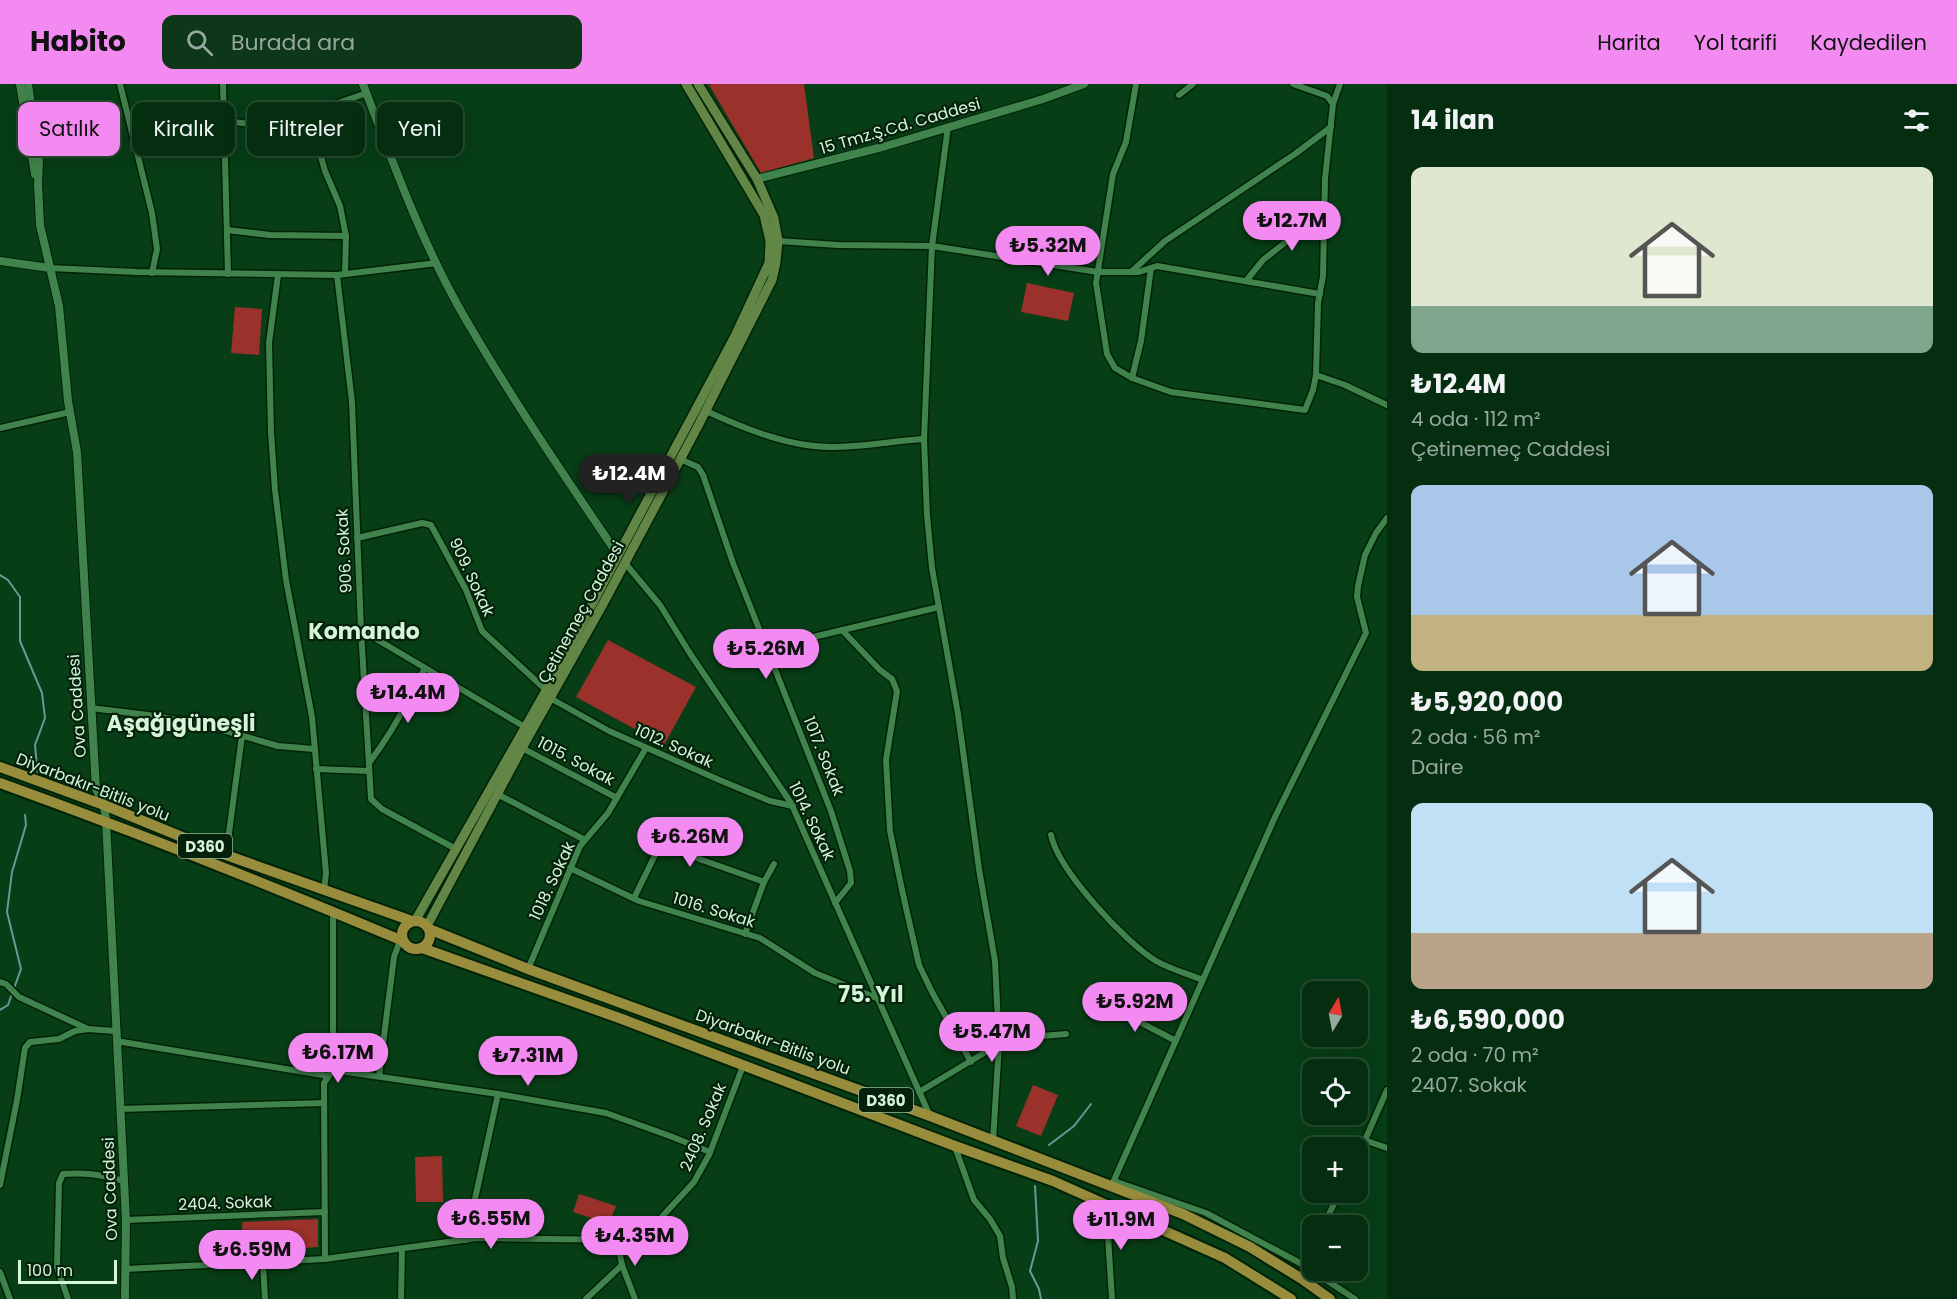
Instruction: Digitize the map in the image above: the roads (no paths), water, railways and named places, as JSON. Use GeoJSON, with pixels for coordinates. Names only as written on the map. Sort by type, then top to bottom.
{"type":"FeatureCollection","features":[{"type":"Feature","properties":{"kind":"highway","name":"Diyarbakır-Bitlis yolu"},"geometry":{"type":"LineString","coordinates":[[0,767],[104,805],[226,855],[414,921]]}},
{"type":"Feature","properties":{"kind":"highway","name":"Diyarbakır-Bitlis yolu"},"geometry":{"type":"LineString","coordinates":[[0,783],[106,821],[333,910],[403,941]]}},
{"type":"Feature","properties":{"kind":"highway"},"geometry":{"type":"LineString","coordinates":[[414,921],[422,922],[428,927],[429,941],[422,948],[412,949],[403,941],[403,929],[414,921]]}},
{"type":"Feature","properties":{"kind":"highway","name":"Diyarbakır-Bitlis yolu"},"geometry":{"type":"LineString","coordinates":[[428,927],[528,969],[930,1116],[993,1142],[1113,1184],[1184,1214],[1250,1247],[1330,1299]]}},
{"type":"Feature","properties":{"kind":"highway","name":"Diyarbakır-Bitlis yolu"},"geometry":{"type":"LineString","coordinates":[[422,948],[632,1023],[1053,1181],[1225,1258],[1291,1299]]}},
{"type":"Feature","properties":{"kind":"main road","name":"Çetinemeç Caddesi"},"geometry":{"type":"LineString","coordinates":[[428,927],[499,795],[618,555],[736,334],[764,275],[770,252],[768,226],[764,215],[686,84]]}},
{"type":"Feature","properties":{"kind":"main road","name":"Çetinemeç Caddesi"},"geometry":{"type":"LineString","coordinates":[[414,921],[525,727],[548,694],[625,563],[706,411],[772,280],[777,262],[778,241],[774,218],[757,179],[698,84]]}},
{"type":"Feature","properties":{"kind":"street","name":"Ova Caddesi"},"geometry":{"type":"LineString","coordinates":[[20,84],[38,184]]}},
{"type":"Feature","properties":{"kind":"street","name":"Ova Caddesi"},"geometry":{"type":"LineString","coordinates":[[28,84],[39,162],[40,225],[59,306],[70,412],[77,452],[96,789],[104,805],[106,821],[126,1220],[125,1299]]}},
{"type":"Feature","properties":{"kind":"street"},"geometry":{"type":"LineString","coordinates":[[120,84],[152,213],[156,249],[153,273]]}},
{"type":"Feature","properties":{"kind":"street"},"geometry":{"type":"LineString","coordinates":[[223,84],[223,102]]}},
{"type":"Feature","properties":{"kind":"street"},"geometry":{"type":"LineString","coordinates":[[363,84],[426,243],[464,317],[530,424],[618,555]]}},
{"type":"Feature","properties":{"kind":"street","name":"15 Tmz.Ş.Cd. Caddesi"},"geometry":{"type":"LineString","coordinates":[[757,179],[886,146],[1043,99],[1084,84]]}},
{"type":"Feature","properties":{"kind":"street"},"geometry":{"type":"LineString","coordinates":[[1136,84],[1125,142],[1113,174],[1098,272],[1096,294],[1107,354],[1115,368],[1132,378],[1171,392],[1256,402],[1300,411],[1305,410],[1309,403],[1316,375],[1318,303],[1323,276],[1326,179],[1333,104],[1340,84]]}},
{"type":"Feature","properties":{"kind":"street"},"geometry":{"type":"LineString","coordinates":[[1179,95],[1193,84]]}},
{"type":"Feature","properties":{"kind":"street"},"geometry":{"type":"LineString","coordinates":[[1293,84],[1327,96],[1333,104]]}},
{"type":"Feature","properties":{"kind":"street"},"geometry":{"type":"LineString","coordinates":[[342,102],[367,93]]}},
{"type":"Feature","properties":{"kind":"street"},"geometry":{"type":"LineString","coordinates":[[948,127],[932,246],[924,439],[932,568],[958,714],[979,868],[996,961],[999,1044],[993,1142]]}},
{"type":"Feature","properties":{"kind":"street"},"geometry":{"type":"LineString","coordinates":[[1130,272],[1165,241],[1295,154],[1331,127]]}},
{"type":"Feature","properties":{"kind":"street"},"geometry":{"type":"LineString","coordinates":[[225,156],[228,274]]}},
{"type":"Feature","properties":{"kind":"street","name":"906. Sokak"},"geometry":{"type":"LineString","coordinates":[[321,156],[339,206],[346,236],[341,274],[352,402],[361,630],[371,799],[382,810],[456,849]]}},
{"type":"Feature","properties":{"kind":"street"},"geometry":{"type":"LineString","coordinates":[[1246,281],[1263,260],[1325,211]]}},
{"type":"Feature","properties":{"kind":"street"},"geometry":{"type":"LineString","coordinates":[[227,230],[270,235],[346,236]]}},
{"type":"Feature","properties":{"kind":"street"},"geometry":{"type":"LineString","coordinates":[[778,241],[838,245],[932,246],[1098,272],[1139,272],[1157,266],[1320,294]]}},
{"type":"Feature","properties":{"kind":"street"},"geometry":{"type":"LineString","coordinates":[[0,261],[50,268],[153,273],[278,275],[341,274],[437,263]]}},
{"type":"Feature","properties":{"kind":"street"},"geometry":{"type":"LineString","coordinates":[[1132,378],[1141,341],[1151,268]]}},
{"type":"Feature","properties":{"kind":"street"},"geometry":{"type":"LineString","coordinates":[[278,275],[269,344],[275,490],[286,580],[312,717],[326,873],[324,890]]}},
{"type":"Feature","properties":{"kind":"street"},"geometry":{"type":"LineString","coordinates":[[1316,375],[1345,385],[1387,405]]}},
{"type":"Feature","properties":{"kind":"street"},"geometry":{"type":"LineString","coordinates":[[706,411],[747,429],[792,442],[830,447],[924,439]]}},
{"type":"Feature","properties":{"kind":"street"},"geometry":{"type":"LineString","coordinates":[[0,428],[70,412]]}},
{"type":"Feature","properties":{"kind":"street","name":"1017. Sokak"},"geometry":{"type":"LineString","coordinates":[[680,459],[699,467],[703,475],[733,563],[831,811],[850,871],[851,883],[835,903]]}},
{"type":"Feature","properties":{"kind":"street"},"geometry":{"type":"LineString","coordinates":[[1302,1264],[1206,1213],[1113,1184],[1275,817],[1366,633],[1357,597],[1358,586],[1365,555],[1387,518]]}},
{"type":"Feature","properties":{"kind":"street","name":"909. Sokak"},"geometry":{"type":"LineString","coordinates":[[357,538],[422,523],[431,525],[466,590],[482,631],[548,694]]}},
{"type":"Feature","properties":{"kind":"street","name":"1014. Sokak"},"geometry":{"type":"LineString","coordinates":[[625,563],[660,605],[793,806],[930,1116]]}},
{"type":"Feature","properties":{"kind":"street"},"geometry":{"type":"LineString","coordinates":[[768,653],[809,638],[939,607]]}},
{"type":"Feature","properties":{"kind":"street"},"geometry":{"type":"LineString","coordinates":[[361,630],[525,727]]}},
{"type":"Feature","properties":{"kind":"street"},"geometry":{"type":"LineString","coordinates":[[842,630],[880,670],[892,679],[897,691],[886,760],[890,831],[919,965],[971,1062]]}},
{"type":"Feature","properties":{"kind":"street"},"geometry":{"type":"LineString","coordinates":[[316,769],[369,767],[425,669]]}},
{"type":"Feature","properties":{"kind":"street","name":"1012. Sokak"},"geometry":{"type":"LineString","coordinates":[[548,694],[609,731],[646,748],[770,801],[793,806]]}},
{"type":"Feature","properties":{"kind":"street"},"geometry":{"type":"LineString","coordinates":[[91,708],[198,723],[278,746],[315,748]]}},
{"type":"Feature","properties":{"kind":"street"},"geometry":{"type":"LineString","coordinates":[[226,855],[242,736]]}},
{"type":"Feature","properties":{"kind":"street","name":"1015. Sokak"},"geometry":{"type":"LineString","coordinates":[[522,748],[616,798]]}},
{"type":"Feature","properties":{"kind":"street","name":"1018. Sokak"},"geometry":{"type":"LineString","coordinates":[[528,969],[580,846],[608,813],[646,748]]}},
{"type":"Feature","properties":{"kind":"street"},"geometry":{"type":"LineString","coordinates":[[499,795],[585,840]]}},
{"type":"Feature","properties":{"kind":"street"},"geometry":{"type":"LineString","coordinates":[[1051,835],[1055,848],[1070,871],[1104,915],[1128,939],[1156,961],[1203,981]]}},
{"type":"Feature","properties":{"kind":"street"},"geometry":{"type":"LineString","coordinates":[[634,898],[660,845],[764,882]]}},
{"type":"Feature","properties":{"kind":"street"},"geometry":{"type":"LineString","coordinates":[[745,934],[764,882],[774,864]]}},
{"type":"Feature","properties":{"kind":"street","name":"1016. Sokak"},"geometry":{"type":"LineString","coordinates":[[570,868],[634,898],[760,938],[815,973],[879,999]]}},
{"type":"Feature","properties":{"kind":"street"},"geometry":{"type":"LineString","coordinates":[[325,1258],[324,1083],[333,1070],[333,910]]}},
{"type":"Feature","properties":{"kind":"street"},"geometry":{"type":"LineString","coordinates":[[379,1076],[394,957],[398,946],[403,941]]}},
{"type":"Feature","properties":{"kind":"street"},"geometry":{"type":"LineString","coordinates":[[0,982],[16,994],[88,1029]]}},
{"type":"Feature","properties":{"kind":"street"},"geometry":{"type":"LineString","coordinates":[[1104,1004],[1176,1041]]}},
{"type":"Feature","properties":{"kind":"street"},"geometry":{"type":"LineString","coordinates":[[0,1185],[26,1048],[30,1042],[59,1039],[75,1031],[88,1029],[115,1031]]}},
{"type":"Feature","properties":{"kind":"street"},"geometry":{"type":"LineString","coordinates":[[919,1092],[999,1044],[1019,1038],[1066,1034]]}},
{"type":"Feature","properties":{"kind":"street"},"geometry":{"type":"LineString","coordinates":[[116,1041],[329,1076]]}},
{"type":"Feature","properties":{"kind":"street","name":"2408. Sokak"},"geometry":{"type":"LineString","coordinates":[[125,1269],[325,1258],[477,1238],[617,1240],[640,1237],[694,1182],[710,1152],[743,1066]]}},
{"type":"Feature","properties":{"kind":"street"},"geometry":{"type":"LineString","coordinates":[[333,1070],[498,1094],[606,1113],[710,1152]]}},
{"type":"Feature","properties":{"kind":"street"},"geometry":{"type":"LineString","coordinates":[[1365,1137],[1387,1090]]}},
{"type":"Feature","properties":{"kind":"street"},"geometry":{"type":"LineString","coordinates":[[466,1240],[498,1094]]}},
{"type":"Feature","properties":{"kind":"street"},"geometry":{"type":"LineString","coordinates":[[120,1109],[324,1103]]}},
{"type":"Feature","properties":{"kind":"street"},"geometry":{"type":"LineString","coordinates":[[1368,1141],[1387,1148]]}},
{"type":"Feature","properties":{"kind":"street"},"geometry":{"type":"LineString","coordinates":[[955,1146],[974,1200],[990,1219],[1000,1236],[1013,1299]]}},
{"type":"Feature","properties":{"kind":"street"},"geometry":{"type":"LineString","coordinates":[[68,1299],[57,1267],[59,1183],[63,1174],[81,1172],[100,1174],[124,1181]]}},
{"type":"Feature","properties":{"kind":"street"},"geometry":{"type":"LineString","coordinates":[[1106,1205],[1112,1299]]}},
{"type":"Feature","properties":{"kind":"street","name":"2404. Sokak"},"geometry":{"type":"LineString","coordinates":[[126,1220],[325,1212]]}},
{"type":"Feature","properties":{"kind":"street"},"geometry":{"type":"LineString","coordinates":[[617,1240],[622,1265],[635,1299]]}},
{"type":"Feature","properties":{"kind":"street"},"geometry":{"type":"LineString","coordinates":[[401,1299],[402,1249]]}},
{"type":"Feature","properties":{"kind":"street"},"geometry":{"type":"LineString","coordinates":[[263,1262],[265,1299]]}},
{"type":"Feature","properties":{"kind":"street"},"geometry":{"type":"LineString","coordinates":[[586,1299],[622,1265]]}},
{"type":"Feature","properties":{"kind":"street"},"geometry":{"type":"LineString","coordinates":[[0,1272],[10,1299]]}},
{"type":"Feature","properties":{"kind":"street"},"geometry":{"type":"LineString","coordinates":[[1328,1281],[1355,1299]]}},
{"type":"Feature","properties":{"kind":"waterway"},"geometry":{"type":"LineString","coordinates":[[0,575],[8,580],[20,597],[20,641],[42,693],[45,718],[35,745],[38,776]]}},
{"type":"Feature","properties":{"kind":"waterway"},"geometry":{"type":"LineString","coordinates":[[0,1010],[8,1005],[21,969],[7,912],[12,872],[26,825],[25,815]]}},
{"type":"Feature","properties":{"kind":"waterway"},"geometry":{"type":"LineString","coordinates":[[1049,1145],[1074,1126],[1091,1104]]}},
{"type":"Feature","properties":{"kind":"waterway"},"geometry":{"type":"LineString","coordinates":[[1035,1186],[1038,1241],[1030,1271],[1041,1299]]}},
{"type":"Feature","properties":{"kind":"district","name":"Komando"},"geometry":{"type":"Point","coordinates":[364,631]}},
{"type":"Feature","properties":{"kind":"district","name":"Aşağıgüneşli"},"geometry":{"type":"Point","coordinates":[181,723]}},
{"type":"Feature","properties":{"kind":"district","name":"75. Yıl"},"geometry":{"type":"Point","coordinates":[871,994]}}]}
